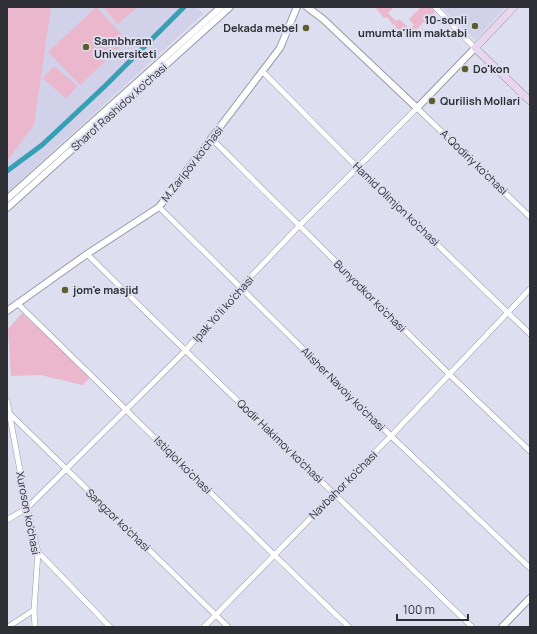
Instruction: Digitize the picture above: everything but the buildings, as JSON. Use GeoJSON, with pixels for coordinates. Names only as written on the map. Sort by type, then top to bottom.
{"type":"FeatureCollection","features":[{"type":"Feature","properties":{"kind":"main road"},"geometry":{"type":"LineString","coordinates":[[514,7],[475,48],[530,101]]}},
{"type":"Feature","properties":{"kind":"street"},"geometry":{"type":"LineString","coordinates":[[7,199],[221,7]]}},
{"type":"Feature","properties":{"kind":"street","name":"Sharof Rashidov ko'chasi"},"geometry":{"type":"LineString","coordinates":[[7,208],[230,7]]}},
{"type":"Feature","properties":{"kind":"street","name":"M.Zaripov ko'chasi"},"geometry":{"type":"LineString","coordinates":[[7,311],[87,254],[159,207],[280,48],[297,7]]}},
{"type":"Feature","properties":{"kind":"street"},"geometry":{"type":"LineString","coordinates":[[307,7],[324,20],[417,108],[475,48],[435,7]]}},
{"type":"Feature","properties":{"kind":"street","name":"Hamid Olimjon ko'chasi"},"geometry":{"type":"LineString","coordinates":[[263,72],[358,168],[530,334]]}},
{"type":"Feature","properties":{"kind":"street","name":"Ipak Yo'li ko'chasi"},"geometry":{"type":"LineString","coordinates":[[7,520],[27,508],[185,351],[299,226],[417,108]]}},
{"type":"Feature","properties":{"kind":"street","name":"A.Qodiriy ko'chasi"},"geometry":{"type":"LineString","coordinates":[[417,108],[530,217]]}},
{"type":"Feature","properties":{"kind":"street","name":"Bunyodkor ko'chasi"},"geometry":{"type":"LineString","coordinates":[[212,139],[450,375],[530,451]]}},
{"type":"Feature","properties":{"kind":"street","name":"Alisher Navoiy ko'chasi"},"geometry":{"type":"LineString","coordinates":[[159,207],[242,287],[391,436],[530,568]]}},
{"type":"Feature","properties":{"kind":"street","name":"Qodir Hakimov ko'chasi"},"geometry":{"type":"LineString","coordinates":[[87,254],[185,351],[472,627]]}},
{"type":"Feature","properties":{"kind":"street","name":"Navbahor ko'chasi"},"geometry":{"type":"LineString","coordinates":[[204,627],[335,494],[530,290]]}},
{"type":"Feature","properties":{"kind":"street","name":"Istiqlol ko'chasi"},"geometry":{"type":"LineString","coordinates":[[17,303],[349,627]]}},
{"type":"Feature","properties":{"kind":"street","name":"Xuroson ko'chasi"},"geometry":{"type":"LineString","coordinates":[[7,401],[10,430],[38,552],[34,610],[35,627]]}},
{"type":"Feature","properties":{"kind":"street","name":"Sangzor ko'chasi"},"geometry":{"type":"LineString","coordinates":[[9,413],[228,627]]}},
{"type":"Feature","properties":{"kind":"street"},"geometry":{"type":"LineString","coordinates":[[38,552],[110,627]]}},
{"type":"Feature","properties":{"kind":"street"},"geometry":{"type":"LineString","coordinates":[[502,627],[530,598]]}},
{"type":"Feature","properties":{"kind":"street"},"geometry":{"type":"LineString","coordinates":[[8,627],[34,610]]}},
{"type":"Feature","properties":{"kind":"shaded area"},"geometry":{"type":"Polygon","coordinates":[[[7,7],[51,7],[34,125],[7,161],[7,7]]]}},
{"type":"Feature","properties":{"kind":"shaded area"},"geometry":{"type":"Polygon","coordinates":[[[10,7],[197,7],[203,14],[7,193],[7,161],[22,140],[7,28],[10,7]]]}},
{"type":"Feature","properties":{"kind":"shaded area"},"geometry":{"type":"Polygon","coordinates":[[[96,7],[127,40],[80,85],[48,52],[96,7]]]}},
{"type":"Feature","properties":{"kind":"shaded area"},"geometry":{"type":"Polygon","coordinates":[[[104,7],[138,7],[117,24],[104,7]]]}},
{"type":"Feature","properties":{"kind":"shaded area"},"geometry":{"type":"Polygon","coordinates":[[[375,7],[392,7],[393,8],[388,13],[396,21],[399,19],[410,29],[414,25],[409,19],[421,7],[430,7],[435,12],[407,38],[387,17],[384,18],[375,7]]]}},
{"type":"Feature","properties":{"kind":"shaded area","name":"10-sonli umumta'lim maktabi"},"geometry":{"type":"Polygon","coordinates":[[[441,7],[506,7],[475,40],[441,7]]]}},
{"type":"Feature","properties":{"kind":"shaded area"},"geometry":{"type":"Polygon","coordinates":[[[54,66],[77,86],[66,99],[43,78],[54,66]]]}},
{"type":"Feature","properties":{"kind":"shaded area"},"geometry":{"type":"Polygon","coordinates":[[[22,313],[86,372],[89,379],[82,385],[41,375],[11,376],[8,329],[22,313]]]}},
{"type":"Feature","properties":{"kind":"waterway"},"geometry":{"type":"LineString","coordinates":[[7,171],[42,145],[105,86],[184,7]]}},
{"type":"Feature","properties":{"kind":"place","name":"10-sonli umumta'lim maktabi"},"geometry":{"type":"Point","coordinates":[475,26]}},
{"type":"Feature","properties":{"kind":"place","name":"Dekada mebel"},"geometry":{"type":"Point","coordinates":[306,28]}},
{"type":"Feature","properties":{"kind":"place","name":"Sambhram Universiteti"},"geometry":{"type":"Point","coordinates":[86,47]}},
{"type":"Feature","properties":{"kind":"place","name":"Do'kon"},"geometry":{"type":"Point","coordinates":[465,69]}},
{"type":"Feature","properties":{"kind":"place","name":"Qurilish Mollari"},"geometry":{"type":"Point","coordinates":[432,101]}},
{"type":"Feature","properties":{"kind":"place","name":"jom'e masjid"},"geometry":{"type":"Point","coordinates":[65,290]}}]}
